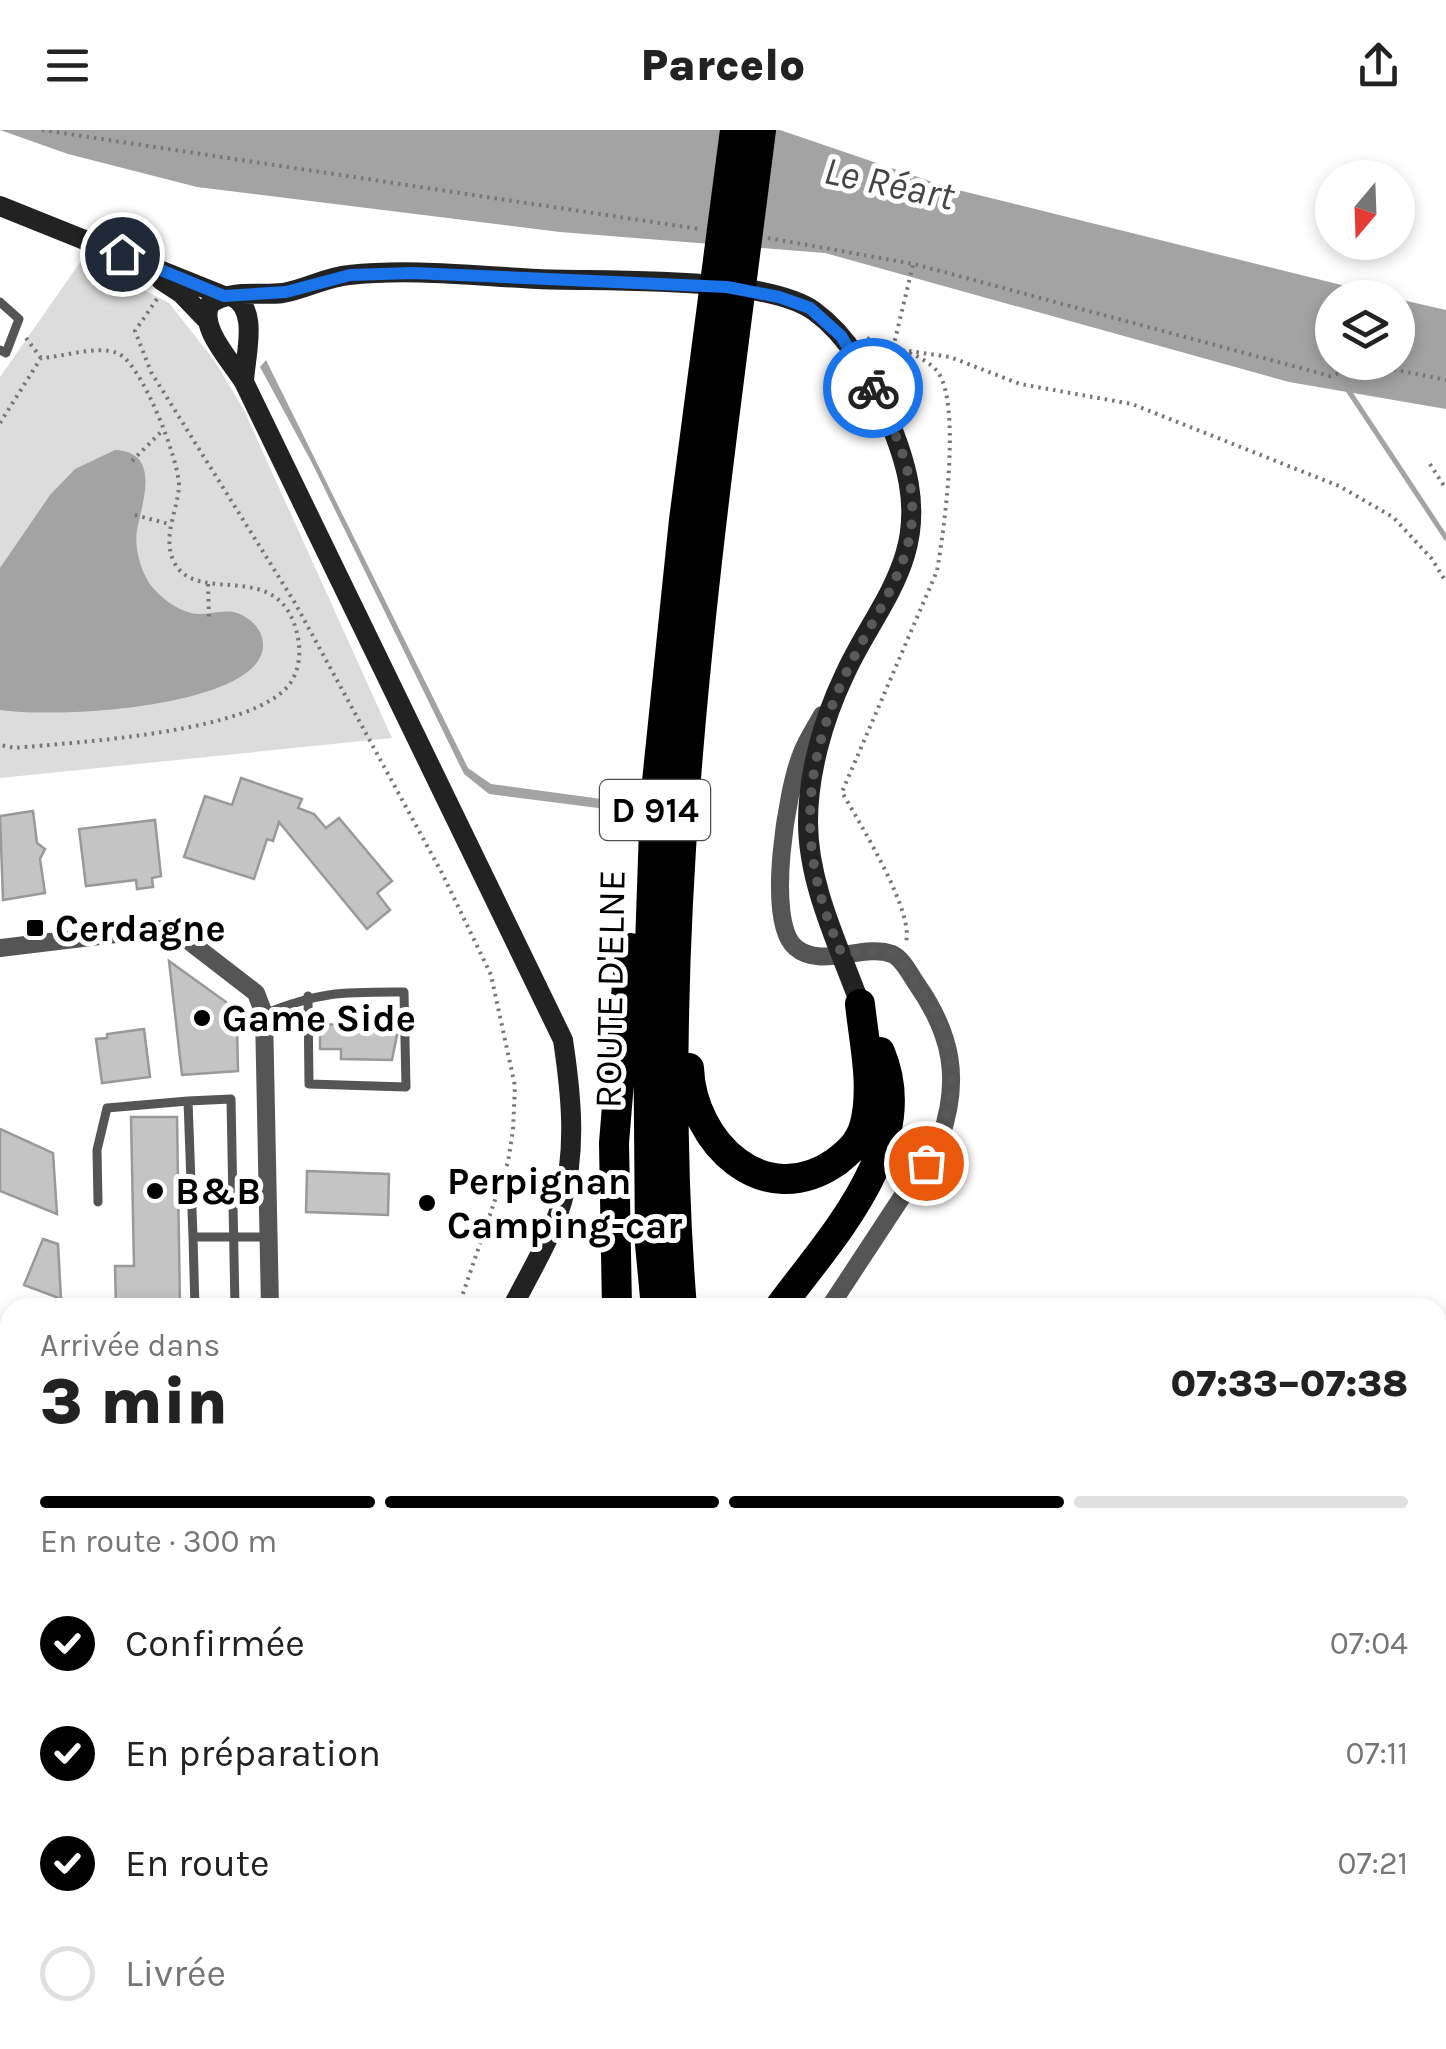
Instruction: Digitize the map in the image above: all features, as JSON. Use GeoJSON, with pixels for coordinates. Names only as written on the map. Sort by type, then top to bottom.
{"type":"FeatureCollection","features":[{"type":"Feature","properties":{"kind":"highway","name":"D 914"},"geometry":{"type":"LineString","coordinates":[[729,320],[735,130]]}},
{"type":"Feature","properties":{"kind":"highway","name":"D 914"},"geometry":{"type":"LineString","coordinates":[[729,320],[761,130]]}},
{"type":"Feature","properties":{"kind":"highway","name":"ROUTE D'ELNE"},"geometry":{"type":"LineString","coordinates":[[655,1298],[650,1244],[648,908],[675,608],[729,320]]}},
{"type":"Feature","properties":{"kind":"highway","name":"ROUTE D'ELNE"},"geometry":{"type":"LineString","coordinates":[[682,1298],[674,1096],[684,786],[729,320]]}},
{"type":"Feature","properties":{"kind":"highway"},"geometry":{"type":"LineString","coordinates":[[729,320],[696,790],[688,966],[690,1092],[697,1115],[713,1140],[757,1174],[791,1178],[826,1169],[853,1150],[864,1126],[868,1081],[860,1004]]}},
{"type":"Feature","properties":{"kind":"highway"},"geometry":{"type":"LineString","coordinates":[[617,1298],[614,1143],[635,892],[675,608]]}},
{"type":"Feature","properties":{"kind":"highway"},"geometry":{"type":"LineString","coordinates":[[786,1298],[862,1192],[883,1144],[890,1107],[886,1065],[860,1004]]}},
{"type":"Feature","properties":{"kind":"main road"},"geometry":{"type":"LineString","coordinates":[[0,206],[244,303],[248,328],[244,382]]}},
{"type":"Feature","properties":{"kind":"main road"},"geometry":{"type":"LineString","coordinates":[[122,254],[181,293],[205,318],[208,330],[244,382],[563,1040],[571,1092],[570,1144],[562,1202],[517,1298]]}},
{"type":"Feature","properties":{"kind":"main road"},"geometry":{"type":"LineString","coordinates":[[205,318],[210,304],[227,296],[286,292],[339,276],[413,273],[727,287],[779,297],[810,308],[836,329],[860,360],[898,442],[908,473],[912,518],[905,554],[844,676],[819,748],[808,822],[814,875],[860,1004]]}},
{"type":"Feature","properties":{"kind":"main road"},"geometry":{"type":"LineString","coordinates":[[217,338],[230,341],[286,292]]}},
{"type":"Feature","properties":{"kind":"street"},"geometry":{"type":"LineString","coordinates":[[835,1298],[926,1163],[950,1110],[954,1076],[937,1012],[898,958],[873,951],[818,956],[795,947],[784,930],[780,886],[787,812],[800,755],[844,676]]}},
{"type":"Feature","properties":{"kind":"street"},"geometry":{"type":"LineString","coordinates":[[0,948],[158,929],[177,932],[256,993],[264,1014],[270,1298]]}},
{"type":"Feature","properties":{"kind":"lane"},"geometry":{"type":"LineString","coordinates":[[0,302],[20,319],[18,332],[6,353],[0,350]]}},
{"type":"Feature","properties":{"kind":"lane"},"geometry":{"type":"LineString","coordinates":[[264,1014],[308,996],[328,992],[404,992],[406,1087],[309,1084],[308,996]]}},
{"type":"Feature","properties":{"kind":"lane"},"geometry":{"type":"LineString","coordinates":[[98,1202],[97,1150],[108,1108],[232,1099],[234,1298]]}},
{"type":"Feature","properties":{"kind":"lane"},"geometry":{"type":"LineString","coordinates":[[188,1101],[195,1298]]}},
{"type":"Feature","properties":{"kind":"lane"},"geometry":{"type":"LineString","coordinates":[[193,1237],[268,1237]]}},
{"type":"Feature","properties":{"kind":"path"},"geometry":{"type":"LineString","coordinates":[[893,348],[914,264]]}},
{"type":"Feature","properties":{"kind":"path"},"geometry":{"type":"LineString","coordinates":[[181,293],[173,303],[162,294],[148,308],[135,330],[137,342],[295,603],[443,875],[491,974],[514,1086],[513,1130],[508,1162],[461,1298]]}},
{"type":"Feature","properties":{"kind":"path"},"geometry":{"type":"LineString","coordinates":[[18,332],[41,358]]}},
{"type":"Feature","properties":{"kind":"path"},"geometry":{"type":"LineString","coordinates":[[866,337],[893,348],[950,358],[1020,384],[1132,404],[1339,486],[1393,517],[1432,559],[1446,582]]}},
{"type":"Feature","properties":{"kind":"path"},"geometry":{"type":"LineString","coordinates":[[0,745],[15,748],[143,735],[258,709],[280,695],[296,671],[300,649],[296,628],[286,610],[261,589],[244,584],[208,584],[185,576],[175,564],[170,525],[179,482],[176,460],[133,366],[120,353],[104,350],[41,358]]}},
{"type":"Feature","properties":{"kind":"path"},"geometry":{"type":"LineString","coordinates":[[898,958],[908,930],[879,857],[842,792],[936,571],[943,535],[950,415],[938,372],[906,350]]}},
{"type":"Feature","properties":{"kind":"path"},"geometry":{"type":"LineString","coordinates":[[0,423],[41,358]]}},
{"type":"Feature","properties":{"kind":"path"},"geometry":{"type":"LineString","coordinates":[[132,462],[163,430]]}},
{"type":"Feature","properties":{"kind":"path"},"geometry":{"type":"LineString","coordinates":[[1430,464],[1446,489]]}},
{"type":"Feature","properties":{"kind":"path"},"geometry":{"type":"LineString","coordinates":[[135,515],[170,525]]}},
{"type":"Feature","properties":{"kind":"path"},"geometry":{"type":"LineString","coordinates":[[208,584],[209,617]]}},
{"type":"Feature","properties":{"kind":"shaded area"},"geometry":{"type":"Polygon","coordinates":[[[83,258],[169,303],[214,360],[244,410],[392,738],[0,778],[0,377],[83,258]]]}},
{"type":"Feature","properties":{"kind":"water","name":"Le Réart"},"geometry":{"type":"Polygon","coordinates":[[[0,130],[780,130],[950,188],[1321,280],[1315,280],[1315,380],[1415,380],[1415,303],[1446,310],[1446,409],[1289,382],[825,253],[560,232],[197,187],[68,154],[0,130]]]}},
{"type":"Feature","properties":{"kind":"water"},"geometry":{"type":"Polygon","coordinates":[[[266,360],[468,768],[491,784],[616,801],[614,810],[489,794],[464,774],[312,463],[260,367],[266,360]]]}},
{"type":"Feature","properties":{"kind":"water"},"geometry":{"type":"Polygon","coordinates":[[[115,450],[130,453],[144,469],[145,493],[137,545],[149,582],[165,600],[185,611],[244,616],[260,632],[262,653],[240,677],[176,700],[97,711],[0,710],[0,568],[50,495],[75,469],[115,450]]]}},
{"type":"Feature","properties":{"kind":"building"},"geometry":{"type":"Polygon","coordinates":[[[241,778],[302,799],[298,808],[314,814],[326,828],[339,818],[392,881],[377,893],[390,910],[367,929],[279,822],[273,841],[267,839],[254,879],[184,857],[205,796],[232,805],[241,778]]]}},
{"type":"Feature","properties":{"kind":"building"},"geometry":{"type":"Polygon","coordinates":[[[33,811],[37,843],[45,849],[40,859],[45,893],[3,900],[0,816],[33,811]]]}},
{"type":"Feature","properties":{"kind":"building"},"geometry":{"type":"Polygon","coordinates":[[[155,820],[161,876],[152,878],[153,887],[137,889],[136,880],[86,886],[79,829],[155,820]]]}},
{"type":"Feature","properties":{"kind":"building","name":"Game Side"},"geometry":{"type":"Polygon","coordinates":[[[169,961],[226,1002],[237,1027],[238,1071],[182,1075],[169,961]]]}},
{"type":"Feature","properties":{"kind":"building"},"geometry":{"type":"Polygon","coordinates":[[[342,1015],[392,1016],[392,1031],[397,1035],[392,1060],[341,1059],[341,1049],[320,1049],[320,1024],[342,1025],[342,1015]]]}},
{"type":"Feature","properties":{"kind":"building"},"geometry":{"type":"Polygon","coordinates":[[[144,1029],[150,1077],[102,1083],[96,1039],[144,1029]]]}},
{"type":"Feature","properties":{"kind":"building","name":"B&B"},"geometry":{"type":"Polygon","coordinates":[[[131,1117],[177,1117],[180,1298],[116,1298],[115,1266],[134,1266],[131,1117]]]}},
{"type":"Feature","properties":{"kind":"building"},"geometry":{"type":"Polygon","coordinates":[[[0,1129],[53,1153],[57,1214],[0,1191],[0,1129]]]}},
{"type":"Feature","properties":{"kind":"building"},"geometry":{"type":"Polygon","coordinates":[[[307,1171],[389,1174],[388,1215],[306,1212],[307,1171]]]}},
{"type":"Feature","properties":{"kind":"building"},"geometry":{"type":"Polygon","coordinates":[[[43,1239],[58,1244],[61,1298],[24,1285],[43,1239]]]}},
{"type":"Feature","properties":{"kind":"waterway"},"geometry":{"type":"LineString","coordinates":[[1348,390],[1446,538]]}},
{"type":"Feature","properties":{"kind":"way so far"},"geometry":{"type":"LineString","coordinates":[[873,388],[908,473],[912,518],[905,554],[893,584],[844,676],[826,720],[808,822],[814,875],[842,954],[894,954],[937,1012],[954,1076],[950,1110],[926,1163]]}},
{"type":"Feature","properties":{"kind":"place","name":"Cerdagne"},"geometry":{"type":"Point","coordinates":[35,928]}},
{"type":"Feature","properties":{"kind":"place","name":"Game Side"},"geometry":{"type":"Point","coordinates":[202,1018]}},
{"type":"Feature","properties":{"kind":"place","name":"B&B"},"geometry":{"type":"Point","coordinates":[155,1191]}},
{"type":"Feature","properties":{"kind":"place","name":"Perpignan Camping-car"},"geometry":{"type":"Point","coordinates":[427,1203]}},
{"type":"Feature","properties":{"kind":"route"},"geometry":{"type":"LineString","coordinates":[[122,254],[224,296],[286,292],[350,275],[413,273],[727,287],[779,297],[810,308],[836,329],[860,360],[873,388]]}}]}
